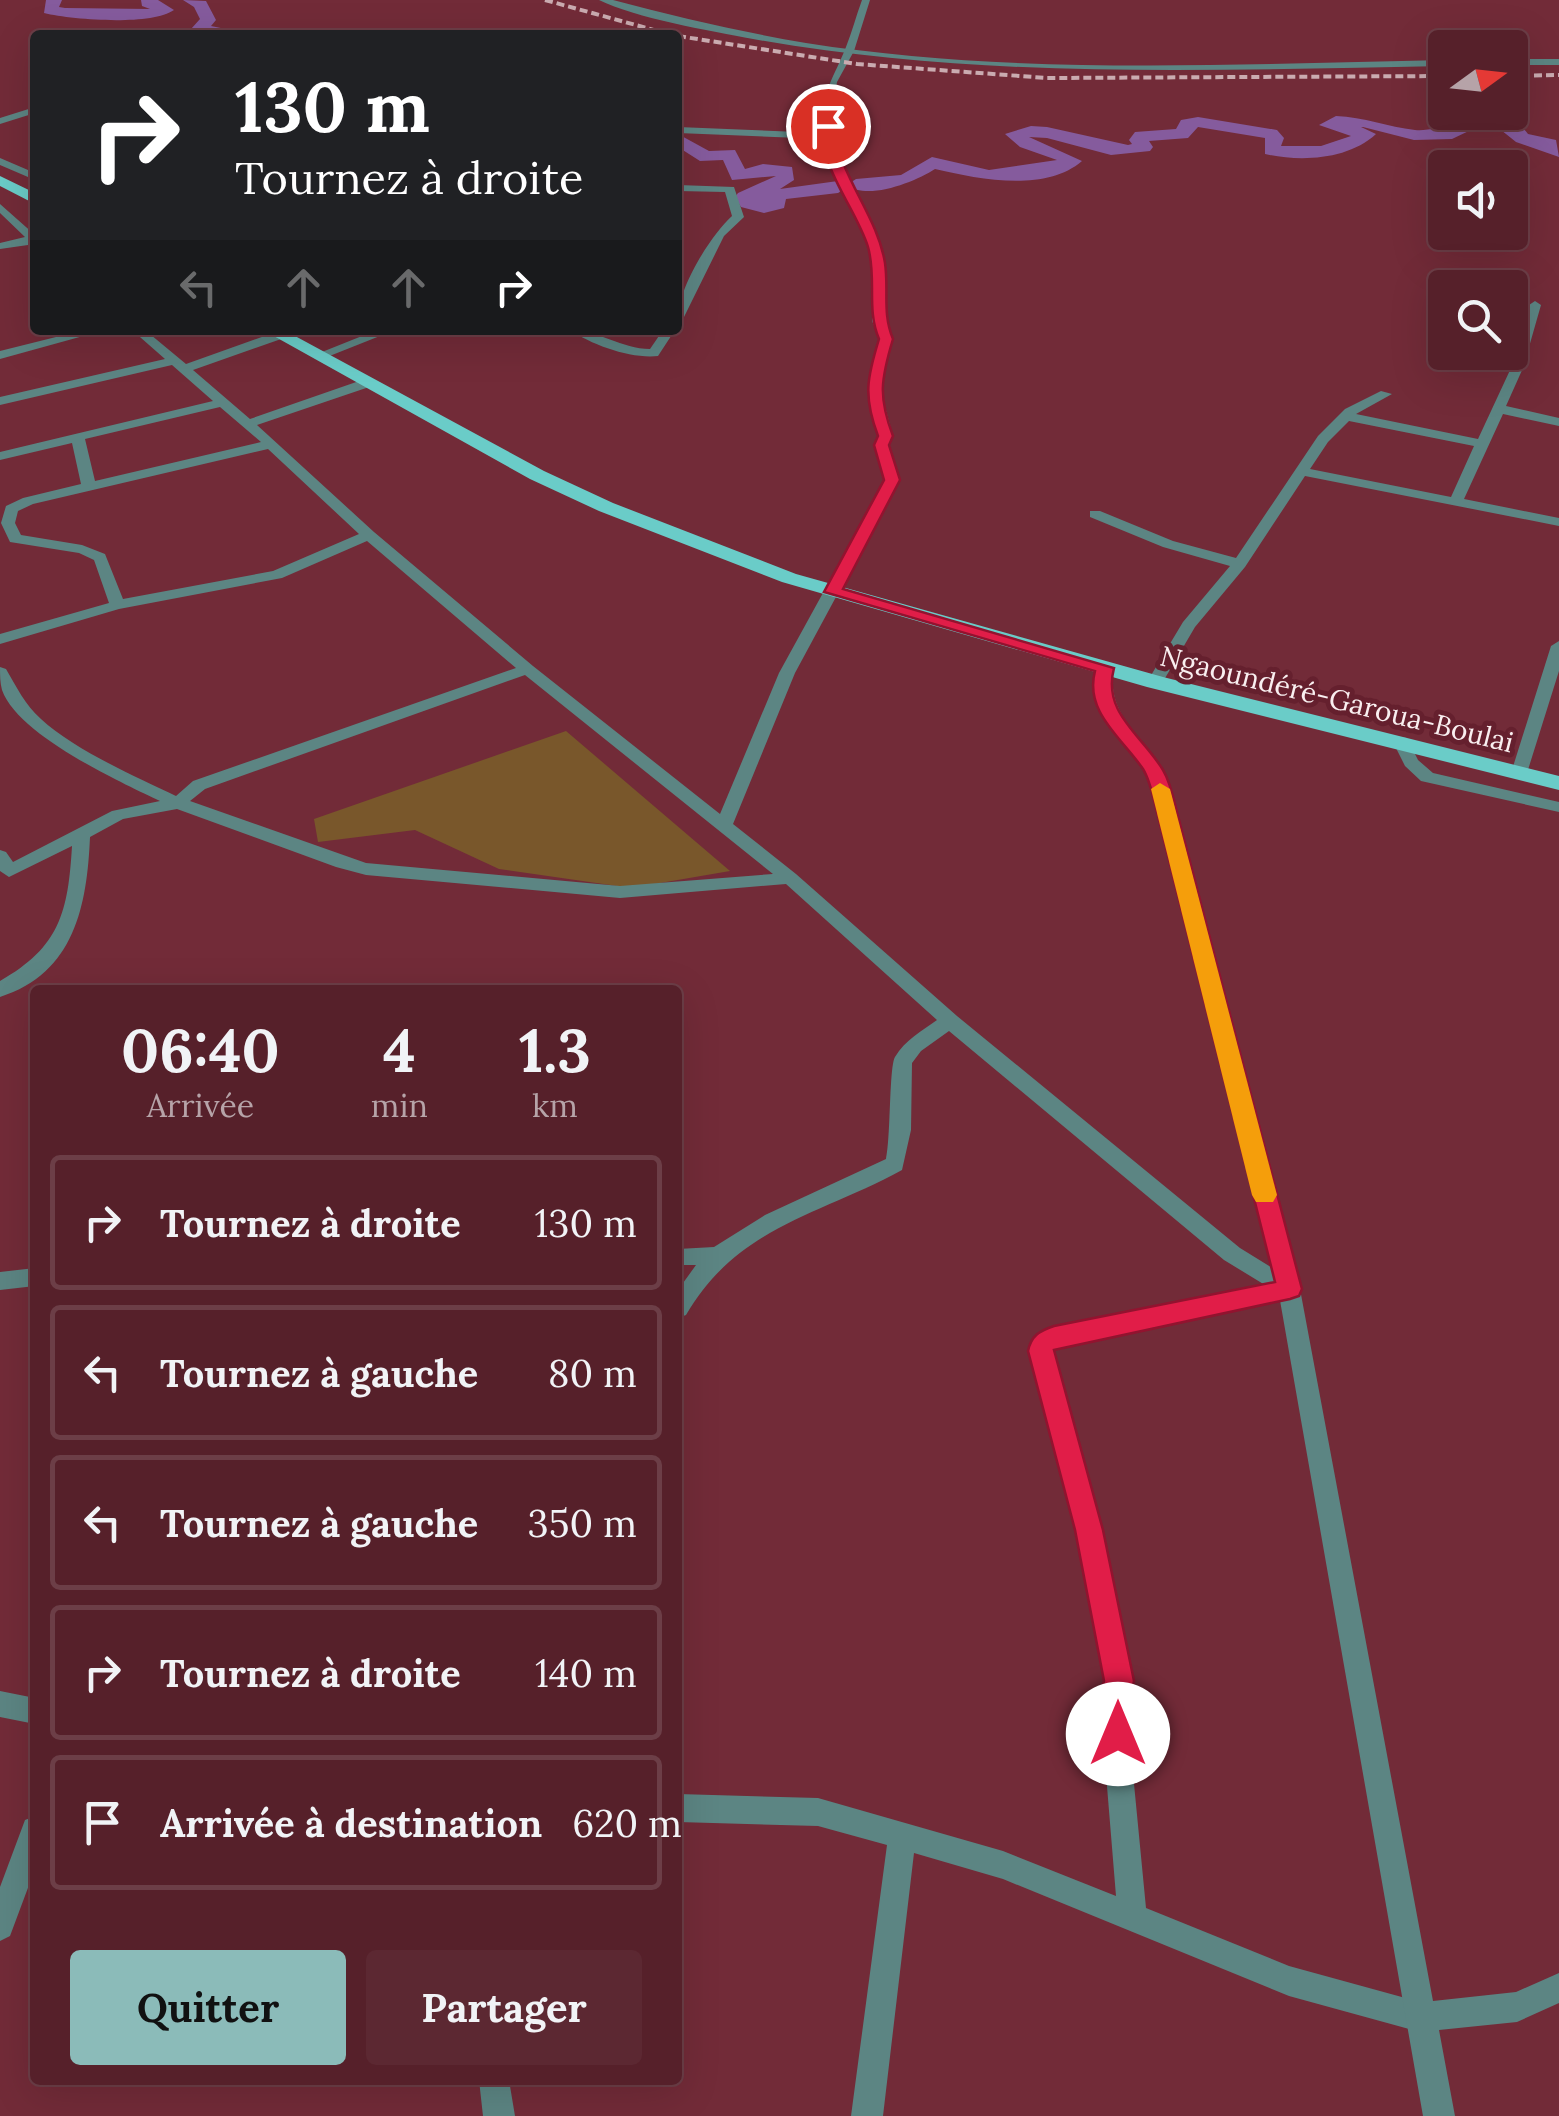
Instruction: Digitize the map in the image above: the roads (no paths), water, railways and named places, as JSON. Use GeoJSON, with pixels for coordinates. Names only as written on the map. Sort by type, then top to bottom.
{"type":"FeatureCollection","features":[{"type":"Feature","properties":{"kind":"highway"},"geometry":{"type":"LineString","coordinates":[[3,182],[30,197]]}},
{"type":"Feature","properties":{"kind":"highway","name":"Ngaoundéré-Garoua-Boulai"},"geometry":{"type":"LineString","coordinates":[[280,335],[474,443],[606,507],[833,592],[1156,682],[1559,783]]}},
{"type":"Feature","properties":{"kind":"street"},"geometry":{"type":"LineString","coordinates":[[603,0],[708,28],[849,51],[981,61],[1153,66],[1428,63]]}},
{"type":"Feature","properties":{"kind":"street"},"geometry":{"type":"LineString","coordinates":[[723,826],[787,673],[892,480],[881,445],[886,436],[874,406],[876,373],[886,339],[878,321],[879,265],[874,244],[830,147],[826,115],[832,82],[849,51],[866,0]]}},
{"type":"Feature","properties":{"kind":"street"},"geometry":{"type":"LineString","coordinates":[[1528,62],[1559,62]]}},
{"type":"Feature","properties":{"kind":"street"},"geometry":{"type":"LineString","coordinates":[[0,121],[30,112]]}},
{"type":"Feature","properties":{"kind":"street"},"geometry":{"type":"LineString","coordinates":[[682,130],[828,136]]}},
{"type":"Feature","properties":{"kind":"street"},"geometry":{"type":"LineString","coordinates":[[0,162],[30,175]]}},
{"type":"Feature","properties":{"kind":"street"},"geometry":{"type":"LineString","coordinates":[[3,182],[30,178]]}},
{"type":"Feature","properties":{"kind":"street"},"geometry":{"type":"LineString","coordinates":[[682,188],[730,189],[738,217],[718,234],[682,309]]}},
{"type":"Feature","properties":{"kind":"street"},"geometry":{"type":"LineString","coordinates":[[0,207],[29,224]]}},
{"type":"Feature","properties":{"kind":"street"},"geometry":{"type":"LineString","coordinates":[[0,246],[30,241]]}},
{"type":"Feature","properties":{"kind":"street"},"geometry":{"type":"LineString","coordinates":[[1456,500],[1500,409],[1529,311]]}},
{"type":"Feature","properties":{"kind":"street"},"geometry":{"type":"LineString","coordinates":[[0,356],[80,335]]}},
{"type":"Feature","properties":{"kind":"street"},"geometry":{"type":"LineString","coordinates":[[144,335],[272,444],[369,535],[526,668],[790,878],[950,1021],[1232,1254],[1290,1289]]}},
{"type":"Feature","properties":{"kind":"street"},"geometry":{"type":"LineString","coordinates":[[0,401],[179,365],[270,335]]}},
{"type":"Feature","properties":{"kind":"street"},"geometry":{"type":"LineString","coordinates":[[318,356],[375,335]]}},
{"type":"Feature","properties":{"kind":"street"},"geometry":{"type":"LineString","coordinates":[[589,335],[638,354],[654,353],[666,335]]}},
{"type":"Feature","properties":{"kind":"street"},"geometry":{"type":"LineString","coordinates":[[248,424],[366,383]]}},
{"type":"Feature","properties":{"kind":"street"},"geometry":{"type":"LineString","coordinates":[[1156,682],[1188,625],[1240,564],[1324,439],[1346,416],[1386,394]]}},
{"type":"Feature","properties":{"kind":"street"},"geometry":{"type":"LineString","coordinates":[[0,456],[223,402]]}},
{"type":"Feature","properties":{"kind":"street"},"geometry":{"type":"LineString","coordinates":[[1500,409],[1559,422]]}},
{"type":"Feature","properties":{"kind":"street"},"geometry":{"type":"LineString","coordinates":[[1346,416],[1483,444]]}},
{"type":"Feature","properties":{"kind":"street"},"geometry":{"type":"LineString","coordinates":[[78,438],[88,487]]}},
{"type":"Feature","properties":{"kind":"street"},"geometry":{"type":"LineString","coordinates":[[117,605],[100,557],[82,549],[21,543],[14,539],[8,523],[11,509],[18,504],[272,444]]}},
{"type":"Feature","properties":{"kind":"street"},"geometry":{"type":"LineString","coordinates":[[1303,472],[1559,522]]}},
{"type":"Feature","properties":{"kind":"street"},"geometry":{"type":"LineString","coordinates":[[1095,514],[1168,544],[1240,564]]}},
{"type":"Feature","properties":{"kind":"street"},"geometry":{"type":"LineString","coordinates":[[0,639],[117,605],[278,575],[369,535]]}},
{"type":"Feature","properties":{"kind":"street"},"geometry":{"type":"LineString","coordinates":[[1519,773],[1559,646]]}},
{"type":"Feature","properties":{"kind":"street"},"geometry":{"type":"LineString","coordinates":[[3,867],[81,836],[118,815],[178,803],[199,784],[526,668]]}},
{"type":"Feature","properties":{"kind":"street"},"geometry":{"type":"LineString","coordinates":[[1105,668],[1101,682],[1106,709],[1155,773],[1164,801],[1290,1289],[1440,2116]]}},
{"type":"Feature","properties":{"kind":"street"},"geometry":{"type":"LineString","coordinates":[[0,672],[13,697],[36,724],[112,772],[178,803],[366,869],[620,892],[790,878]]}},
{"type":"Feature","properties":{"kind":"street"},"geometry":{"type":"LineString","coordinates":[[1401,742],[1410,762],[1427,777],[1559,807]]}},
{"type":"Feature","properties":{"kind":"street"},"geometry":{"type":"LineString","coordinates":[[0,990],[43,961],[70,925],[78,898],[81,836]]}},
{"type":"Feature","properties":{"kind":"street"},"geometry":{"type":"LineString","coordinates":[[683,1280],[755,1228],[895,1164],[905,1084],[902,1062],[914,1046],[950,1021]]}},
{"type":"Feature","properties":{"kind":"street"},"geometry":{"type":"LineString","coordinates":[[682,1257],[718,1256]]}},
{"type":"Feature","properties":{"kind":"street"},"geometry":{"type":"LineString","coordinates":[[0,1280],[30,1277]]}},
{"type":"Feature","properties":{"kind":"street"},"geometry":{"type":"LineString","coordinates":[[1132,1920],[1113,1700],[1119,1681],[1089,1530],[1042,1344],[1054,1336],[1290,1289]]}},
{"type":"Feature","properties":{"kind":"street"},"geometry":{"type":"LineString","coordinates":[[0,1704],[30,1710]]}},
{"type":"Feature","properties":{"kind":"street"},"geometry":{"type":"LineString","coordinates":[[682,1808],[818,1812],[1003,1865],[1289,1981],[1420,2017],[1517,2006],[1559,1988]]}},
{"type":"Feature","properties":{"kind":"street"},"geometry":{"type":"LineString","coordinates":[[866,2116],[902,1836]]}},
{"type":"Feature","properties":{"kind":"street"},"geometry":{"type":"LineString","coordinates":[[0,1926],[30,1844]]}},
{"type":"Feature","properties":{"kind":"street"},"geometry":{"type":"LineString","coordinates":[[495,2085],[499,2116]]}},
{"type":"Feature","properties":{"kind":"waterway"},"geometry":{"type":"LineString","coordinates":[[54,0],[50,10],[65,13],[153,14],[166,10],[147,3],[150,0]]}},
{"type":"Feature","properties":{"kind":"waterway"},"geometry":{"type":"LineString","coordinates":[[191,0],[201,4],[208,20],[199,29],[208,30]]}},
{"type":"Feature","properties":{"kind":"waterway"},"geometry":{"type":"LineString","coordinates":[[856,185],[906,180],[932,163],[989,176],[1042,171],[1073,161],[1014,134],[1047,132],[1111,150],[1128,150],[1144,147],[1138,140],[1141,136],[1182,134],[1187,124],[1198,122],[1271,134],[1275,138],[1271,150],[1283,152],[1321,151],[1367,134],[1328,125],[1336,121],[1363,122],[1414,135],[1452,134],[1470,124],[1504,125],[1522,138],[1550,144],[1547,148],[1559,152]]}},
{"type":"Feature","properties":{"kind":"waterway"},"geometry":{"type":"LineString","coordinates":[[682,142],[706,157],[729,154],[739,176],[763,170],[785,171],[785,180],[745,197],[748,203],[764,207],[777,204],[775,197],[783,194],[838,187]]}},
{"type":"Feature","properties":{"kind":"railway"},"geometry":{"type":"LineString","coordinates":[[545,0],[654,30]]}},
{"type":"Feature","properties":{"kind":"railway"},"geometry":{"type":"LineString","coordinates":[[682,37],[857,64],[1047,78],[1428,76]]}},
{"type":"Feature","properties":{"kind":"railway"},"geometry":{"type":"LineString","coordinates":[[1528,76],[1559,75]]}}]}
